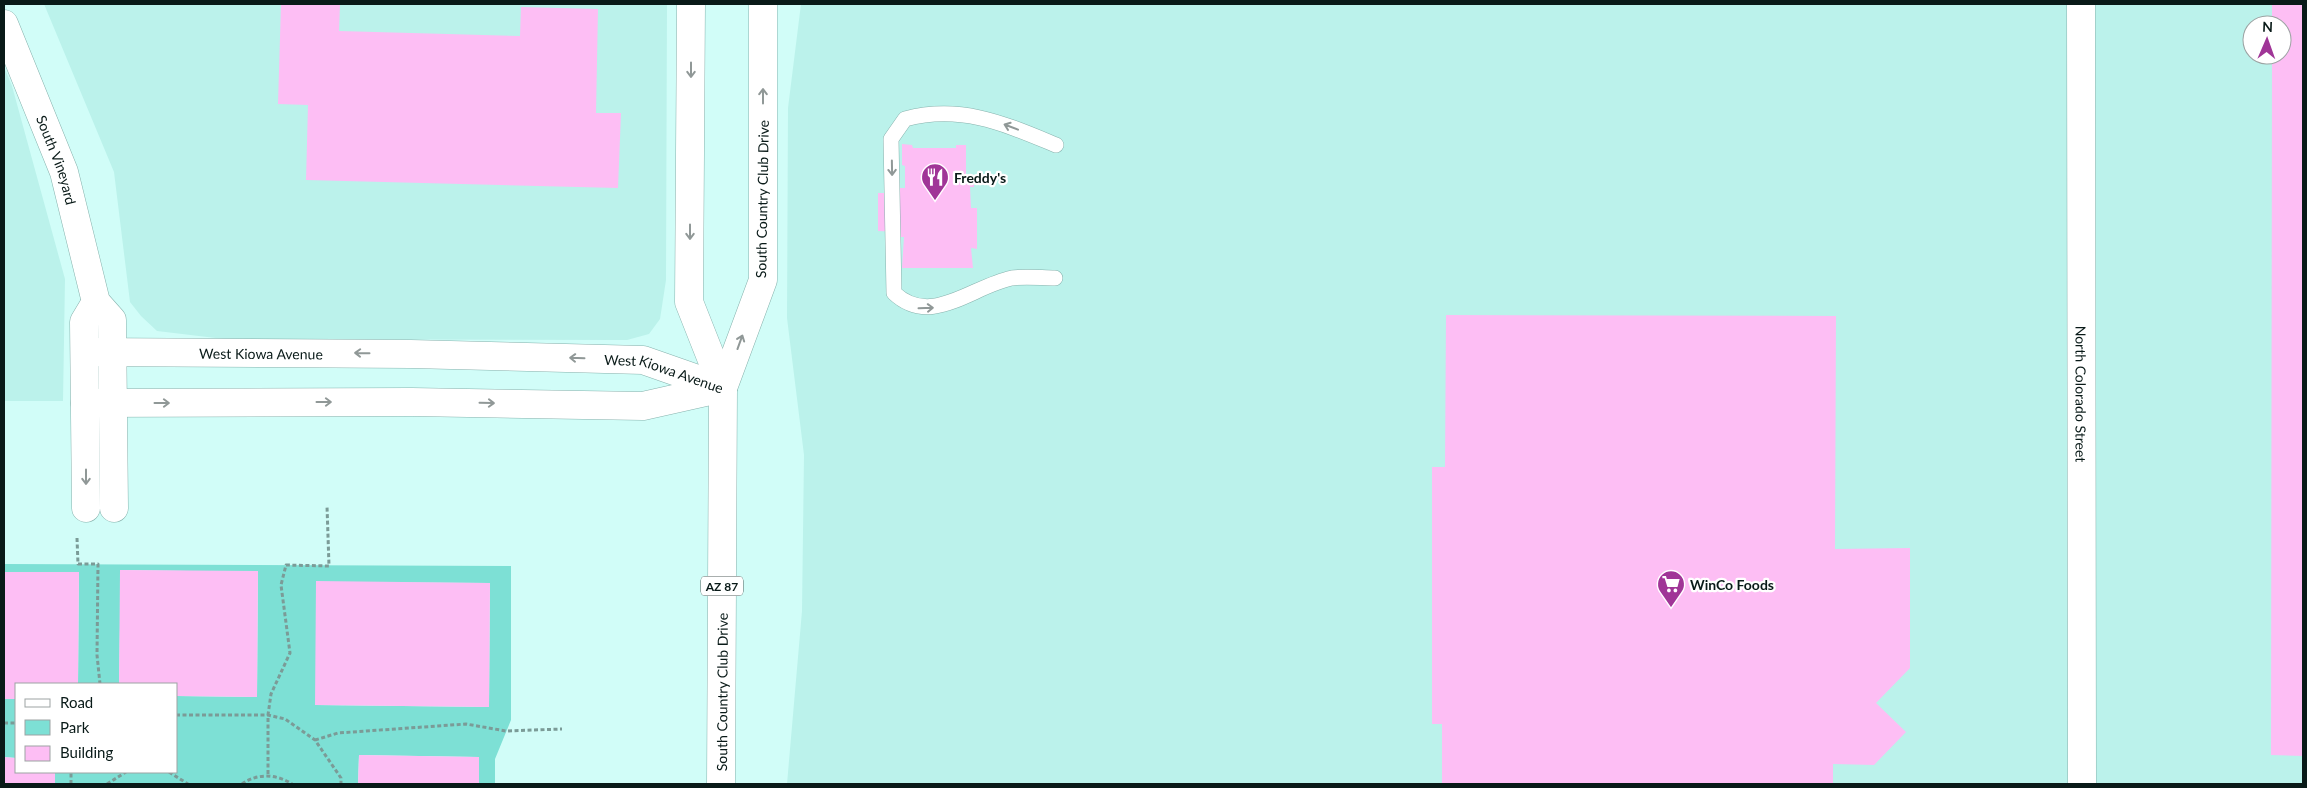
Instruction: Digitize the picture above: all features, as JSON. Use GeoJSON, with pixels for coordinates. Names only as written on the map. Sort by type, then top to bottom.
{"type":"FeatureCollection","features":[{"type":"Feature","properties":{"kind":"street","name":"South Country Club Drive"},"geometry":{"type":"LineString","coordinates":[[691,4],[690,302],[724,388]]}},
{"type":"Feature","properties":{"kind":"street","name":"South Country Club Drive"},"geometry":{"type":"LineString","coordinates":[[721,784],[724,388],[763,280],[763,4]]}},
{"type":"Feature","properties":{"kind":"street","name":"North Colorado Street"},"geometry":{"type":"LineString","coordinates":[[2081,4],[2082,784]]}},
{"type":"Feature","properties":{"kind":"street","name":"South Vineyard"},"geometry":{"type":"LineString","coordinates":[[4,24],[64,172],[96,302],[112,320],[114,508]]}},
{"type":"Feature","properties":{"kind":"street"},"geometry":{"type":"LineString","coordinates":[[86,508],[84,322],[96,302]]}},
{"type":"Feature","properties":{"kind":"street","name":"West Kiowa Avenue"},"geometry":{"type":"LineString","coordinates":[[84,352],[411,354],[643,360],[724,388]]}},
{"type":"Feature","properties":{"kind":"street","name":"West Kiowa Avenue"},"geometry":{"type":"LineString","coordinates":[[85,403],[412,402],[643,406],[724,388]]}},
{"type":"Feature","properties":{"kind":"lane"},"geometry":{"type":"LineString","coordinates":[[1055,278],[1013,278],[935,307],[918,308],[904,302],[894,293],[891,139],[905,119],[921,115],[945,113],[983,117],[1056,145]]}},
{"type":"Feature","properties":{"kind":"path"},"geometry":{"type":"LineString","coordinates":[[268,774],[268,715],[271,694],[290,653],[281,586],[286,565],[329,566],[327,506]]}},
{"type":"Feature","properties":{"kind":"path"},"geometry":{"type":"LineString","coordinates":[[77,536],[78,564],[98,564],[97,655],[100,683]]}},
{"type":"Feature","properties":{"kind":"path"},"geometry":{"type":"LineString","coordinates":[[178,715],[268,715],[285,719],[315,740],[341,778],[341,784]]}},
{"type":"Feature","properties":{"kind":"path"},"geometry":{"type":"LineString","coordinates":[[315,740],[338,733],[466,724],[506,731],[562,729]]}},
{"type":"Feature","properties":{"kind":"path"},"geometry":{"type":"LineString","coordinates":[[107,784],[124,773]]}},
{"type":"Feature","properties":{"kind":"path"},"geometry":{"type":"LineString","coordinates":[[171,773],[188,784]]}},
{"type":"Feature","properties":{"kind":"path"},"geometry":{"type":"LineString","coordinates":[[242,784],[268,774],[292,784]]}},
{"type":"Feature","properties":{"kind":"shaded area"},"geometry":{"type":"Polygon","coordinates":[[[44,4],[667,4],[666,280],[660,319],[649,334],[627,340],[224,339],[157,331],[130,302],[114,172],[44,4]]]}},
{"type":"Feature","properties":{"kind":"shaded area"},"geometry":{"type":"Polygon","coordinates":[[[801,4],[2303,4],[2303,784],[787,784],[802,611],[804,455],[787,318],[788,108],[801,4]]]}},
{"type":"Feature","properties":{"kind":"shaded area"},"geometry":{"type":"Polygon","coordinates":[[[4,67],[12,86],[65,279],[63,401],[4,401],[4,67]]]}},
{"type":"Feature","properties":{"kind":"green space"},"geometry":{"type":"Polygon","coordinates":[[[4,564],[511,566],[511,720],[495,759],[495,784],[479,784],[479,757],[359,755],[358,784],[55,784],[55,773],[178,773],[178,696],[257,697],[258,572],[121,570],[119,683],[78,683],[79,572],[4,572],[4,564]],[[316,582],[316,705],[489,707],[490,583],[316,582]]]}},
{"type":"Feature","properties":{"kind":"green space"},"geometry":{"type":"Polygon","coordinates":[[[4,699],[15,699],[15,758],[4,757],[4,699]]]}},
{"type":"Feature","properties":{"kind":"building"},"geometry":{"type":"Polygon","coordinates":[[[281,4],[340,4],[339,31],[520,36],[521,7],[598,9],[596,113],[621,113],[618,188],[306,180],[308,105],[278,104],[281,4]]]}},
{"type":"Feature","properties":{"kind":"building"},"geometry":{"type":"Polygon","coordinates":[[[2272,4],[2303,4],[2303,756],[2271,755],[2272,65],[2292,65],[2292,15],[2272,15],[2272,4]]]}},
{"type":"Feature","properties":{"kind":"building","name":"Freddy's"},"geometry":{"type":"Polygon","coordinates":[[[902,144],[912,145],[913,148],[956,148],[956,145],[966,145],[966,175],[974,176],[974,187],[970,187],[971,208],[977,208],[977,249],[971,248],[973,268],[902,268],[904,237],[898,237],[899,232],[878,231],[878,193],[898,193],[898,188],[905,188],[902,144]]]}},
{"type":"Feature","properties":{"kind":"building","name":"WinCo Foods"},"geometry":{"type":"Polygon","coordinates":[[[1446,315],[1836,316],[1835,549],[1910,548],[1910,668],[1876,703],[1906,732],[1874,765],[1833,764],[1833,784],[1442,784],[1442,724],[1432,724],[1432,467],[1445,467],[1446,315]]]}},
{"type":"Feature","properties":{"kind":"building"},"geometry":{"type":"Polygon","coordinates":[[[120,570],[258,571],[257,697],[178,696],[178,683],[119,683],[120,570]]]}},
{"type":"Feature","properties":{"kind":"building"},"geometry":{"type":"Polygon","coordinates":[[[4,572],[79,572],[78,683],[15,683],[15,699],[4,699],[4,572]]]}},
{"type":"Feature","properties":{"kind":"building"},"geometry":{"type":"Polygon","coordinates":[[[316,581],[490,583],[489,707],[315,705],[316,581]]]}},
{"type":"Feature","properties":{"kind":"building"},"geometry":{"type":"Polygon","coordinates":[[[359,755],[479,757],[479,784],[358,784],[359,755]]]}},
{"type":"Feature","properties":{"kind":"building"},"geometry":{"type":"Polygon","coordinates":[[[4,757],[15,758],[15,773],[55,773],[55,784],[4,784],[4,757]]]}},
{"type":"Feature","properties":{"kind":"place","name":"Freddy's"},"geometry":{"type":"Point","coordinates":[935,201]}},
{"type":"Feature","properties":{"kind":"place","name":"WinCo Foods"},"geometry":{"type":"Point","coordinates":[1671,608]}}]}
